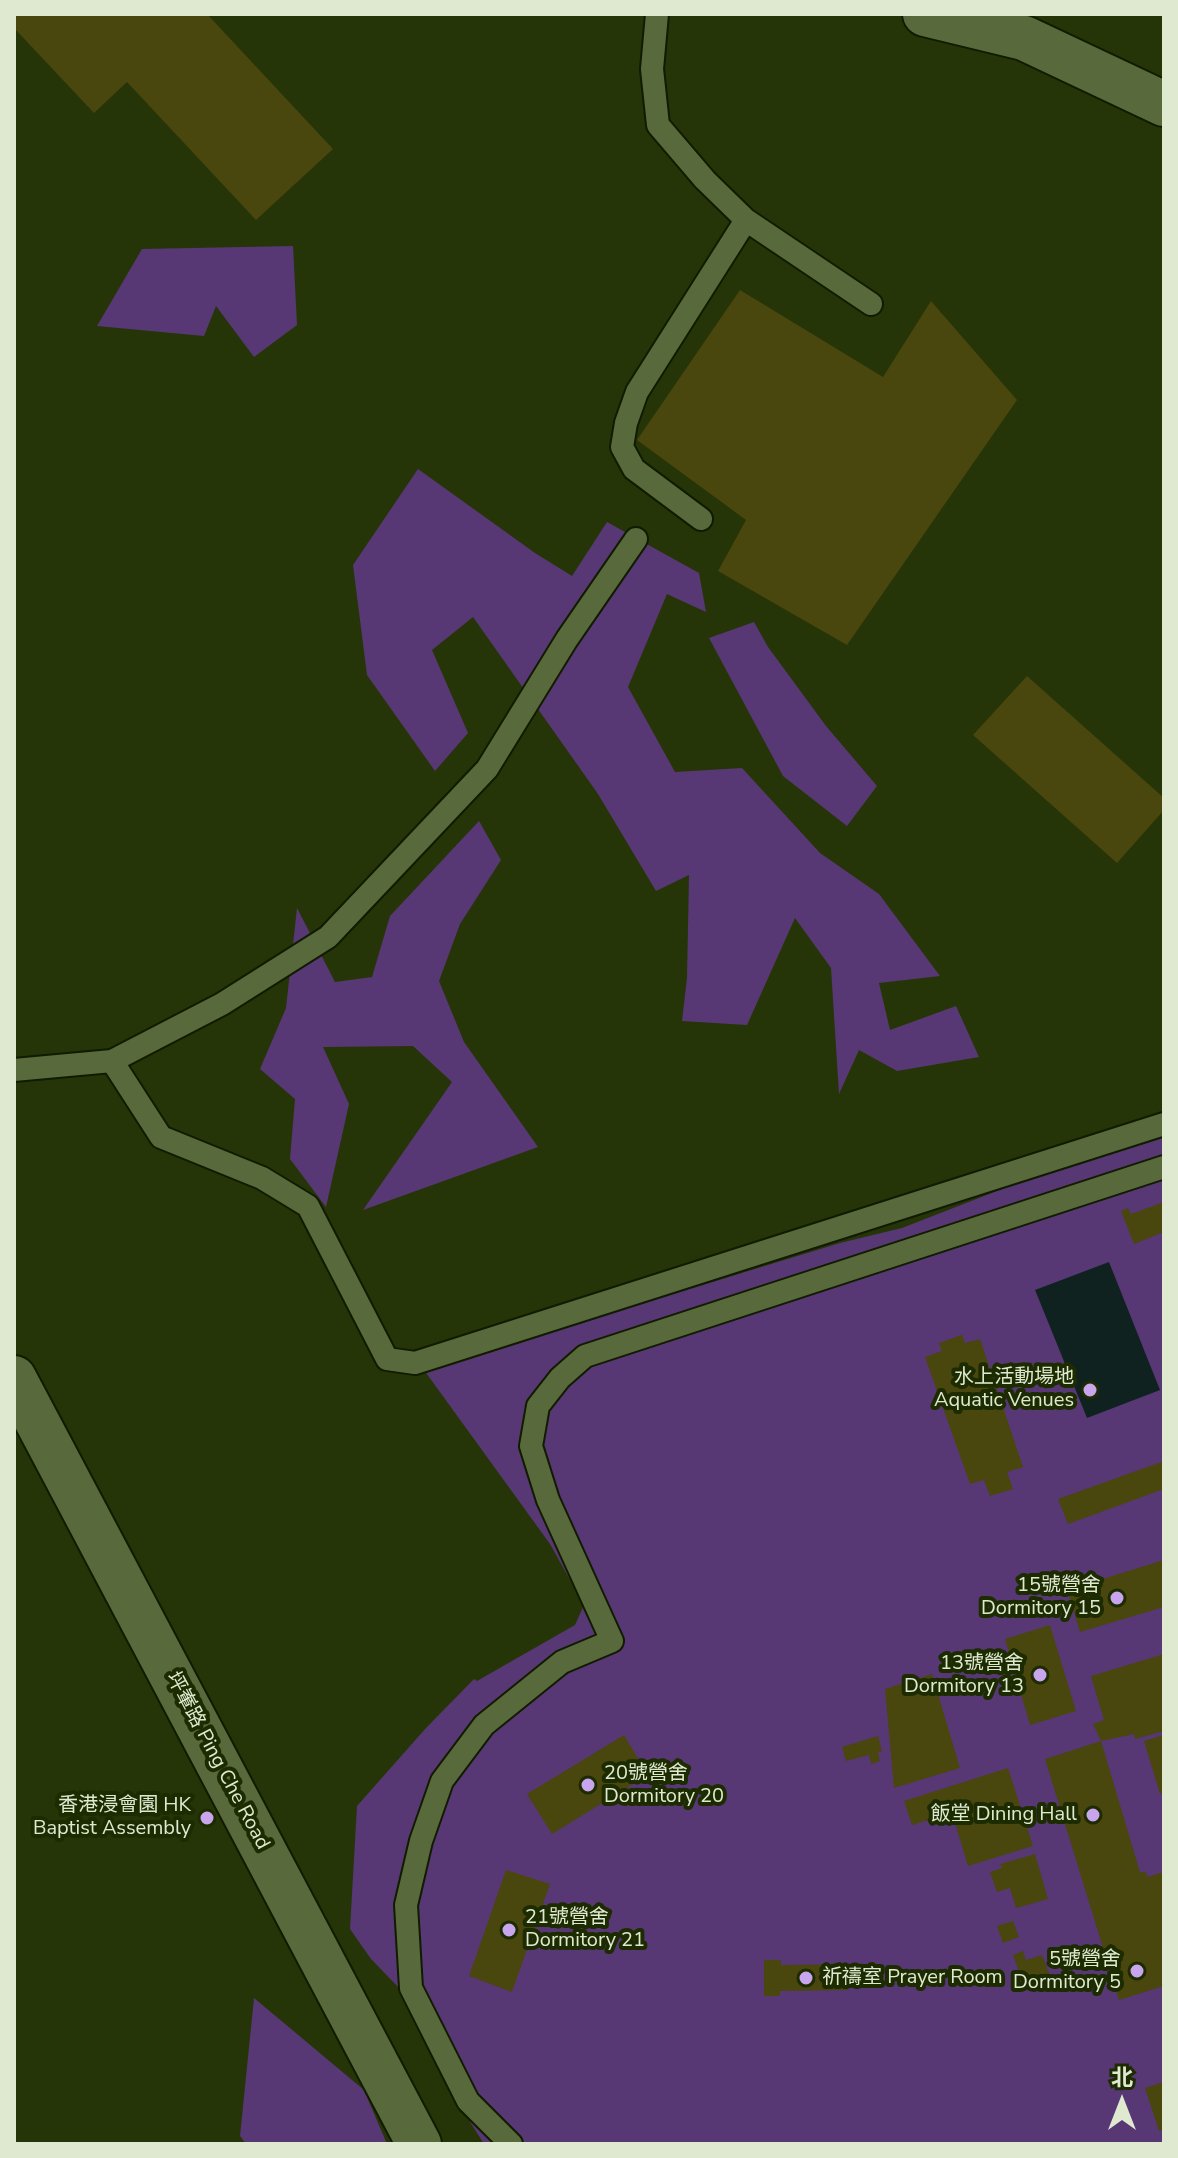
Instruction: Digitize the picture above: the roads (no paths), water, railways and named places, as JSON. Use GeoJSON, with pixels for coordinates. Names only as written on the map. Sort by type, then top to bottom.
{"type":"FeatureCollection","features":[{"type":"Feature","properties":{"kind":"street"},"geometry":{"type":"LineString","coordinates":[[925,14],[1024,38],[1164,104]]}},
{"type":"Feature","properties":{"kind":"street","name":"坪輋路 Ping Che Road"},"geometry":{"type":"LineString","coordinates":[[14,1378],[419,2144]]}},
{"type":"Feature","properties":{"kind":"lane"},"geometry":{"type":"LineString","coordinates":[[657,14],[652,69],[658,125],[705,180],[746,220],[871,304]]}},
{"type":"Feature","properties":{"kind":"lane"},"geometry":{"type":"LineString","coordinates":[[701,519],[634,469],[622,447],[626,423],[637,392],[746,220]]}},
{"type":"Feature","properties":{"kind":"lane"},"geometry":{"type":"LineString","coordinates":[[14,1070],[112,1061],[222,1004],[328,937],[487,769],[567,639],[636,539]]}},
{"type":"Feature","properties":{"kind":"lane"},"geometry":{"type":"LineString","coordinates":[[112,1061],[161,1137],[262,1178],[308,1206],[387,1359],[415,1363],[1164,1124]]}},
{"type":"Feature","properties":{"kind":"lane"},"geometry":{"type":"LineString","coordinates":[[511,2144],[468,2101],[411,1988],[406,1905],[421,1841],[442,1781],[484,1725],[562,1662],[612,1641],[548,1500],[531,1446],[538,1406],[560,1378],[585,1356],[1164,1167]]}},
{"type":"Feature","properties":{"kind":"water"},"geometry":{"type":"Polygon","coordinates":[[[1109,1262],[1160,1390],[1087,1418],[1035,1290],[1109,1262]]]}},
{"type":"Feature","properties":{"kind":"place","name":"水上活動場地 Aquatic Venues"},"geometry":{"type":"Point","coordinates":[1090,1390]}},
{"type":"Feature","properties":{"kind":"place","name":"15號營舍 Dormitory 15"},"geometry":{"type":"Point","coordinates":[1117,1598]}},
{"type":"Feature","properties":{"kind":"place","name":"13號營舍 Dormitory 13"},"geometry":{"type":"Point","coordinates":[1040,1675]}},
{"type":"Feature","properties":{"kind":"place","name":"20號營舍 Dormitory 20"},"geometry":{"type":"Point","coordinates":[588,1785]}},
{"type":"Feature","properties":{"kind":"place","name":"飯堂 Dining Hall"},"geometry":{"type":"Point","coordinates":[1093,1815]}},
{"type":"Feature","properties":{"kind":"place","name":"香港浸會園 HK Baptist Assembly"},"geometry":{"type":"Point","coordinates":[207,1818]}},
{"type":"Feature","properties":{"kind":"place","name":"21號營舍 Dormitory 21"},"geometry":{"type":"Point","coordinates":[509,1930]}},
{"type":"Feature","properties":{"kind":"place","name":"5號營舍 Dormitory 5"},"geometry":{"type":"Point","coordinates":[1137,1971]}},
{"type":"Feature","properties":{"kind":"place","name":"祈禱室 Prayer Room"},"geometry":{"type":"Point","coordinates":[806,1978]}}]}
